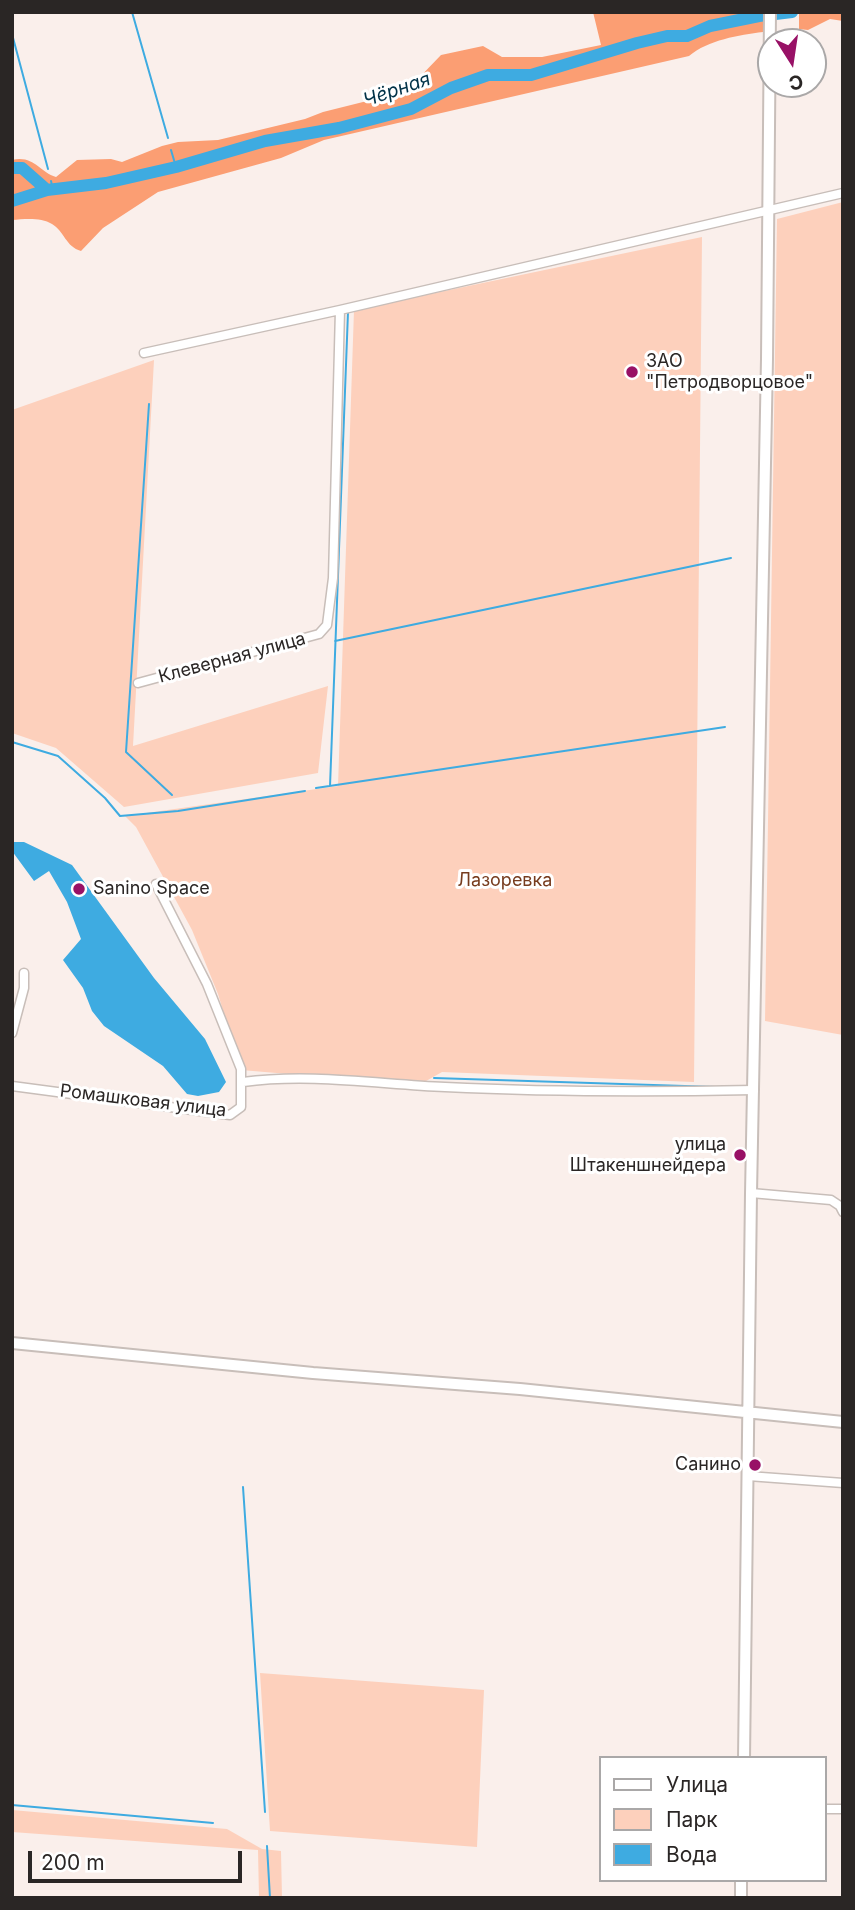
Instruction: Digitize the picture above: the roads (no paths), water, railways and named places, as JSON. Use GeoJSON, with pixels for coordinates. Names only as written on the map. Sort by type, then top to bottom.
{"type":"FeatureCollection","features":[{"type":"Feature","properties":{"kind":"street"},"geometry":{"type":"LineString","coordinates":[[744,1756],[769,12]]}},
{"type":"Feature","properties":{"kind":"street"},"geometry":{"type":"LineString","coordinates":[[144,353],[843,193]]}},
{"type":"Feature","properties":{"kind":"street","name":"Клеверная улица"},"geometry":{"type":"LineString","coordinates":[[138,683],[319,634],[327,625],[333,578],[340,310]]}},
{"type":"Feature","properties":{"kind":"street","name":"Ромашковая улица"},"geometry":{"type":"LineString","coordinates":[[12,1086],[230,1115],[241,1107],[241,1069],[207,984],[156,884]]}},
{"type":"Feature","properties":{"kind":"street"},"geometry":{"type":"LineString","coordinates":[[12,1033],[24,988],[24,973]]}},
{"type":"Feature","properties":{"kind":"street"},"geometry":{"type":"LineString","coordinates":[[243,1082],[276,1077],[568,1091],[754,1090]]}},
{"type":"Feature","properties":{"kind":"street"},"geometry":{"type":"LineString","coordinates":[[751,1193],[831,1200],[841,1206],[843,1212]]}},
{"type":"Feature","properties":{"kind":"street"},"geometry":{"type":"LineString","coordinates":[[12,1343],[313,1373],[520,1389],[843,1422]]}},
{"type":"Feature","properties":{"kind":"street"},"geometry":{"type":"LineString","coordinates":[[748,1476],[843,1483]]}},
{"type":"Feature","properties":{"kind":"water"},"geometry":{"type":"Polygon","coordinates":[[[12,842],[24,842],[72,865],[154,978],[205,1039],[226,1082],[219,1092],[198,1096],[187,1094],[163,1066],[104,1026],[92,1011],[83,988],[63,960],[81,939],[67,902],[49,871],[34,881],[12,851],[12,842]]]}},
{"type":"Feature","properties":{"kind":"waterway"},"geometry":{"type":"LineString","coordinates":[[132,12],[168,138]]}},
{"type":"Feature","properties":{"kind":"waterway","name":"Чёрная"},"geometry":{"type":"LineString","coordinates":[[12,201],[47,190],[106,183],[176,167],[265,141],[339,128],[411,109],[451,88],[488,75],[531,75],[637,43],[667,36],[687,36],[710,26],[792,12]]}},
{"type":"Feature","properties":{"kind":"waterway"},"geometry":{"type":"LineString","coordinates":[[12,34],[48,169]]}},
{"type":"Feature","properties":{"kind":"waterway"},"geometry":{"type":"LineString","coordinates":[[171,150],[176,167]]}},
{"type":"Feature","properties":{"kind":"waterway"},"geometry":{"type":"LineString","coordinates":[[12,168],[22,168],[47,190]]}},
{"type":"Feature","properties":{"kind":"waterway","name":"Чёрная"},"geometry":{"type":"LineString","coordinates":[[51,181],[53,190]]}},
{"type":"Feature","properties":{"kind":"waterway"},"geometry":{"type":"LineString","coordinates":[[330,786],[348,312]]}},
{"type":"Feature","properties":{"kind":"waterway"},"geometry":{"type":"LineString","coordinates":[[149,404],[126,752],[172,795]]}},
{"type":"Feature","properties":{"kind":"waterway"},"geometry":{"type":"LineString","coordinates":[[335,641],[731,558]]}},
{"type":"Feature","properties":{"kind":"waterway"},"geometry":{"type":"LineString","coordinates":[[316,788],[725,727]]}},
{"type":"Feature","properties":{"kind":"waterway"},"geometry":{"type":"LineString","coordinates":[[12,742],[58,756],[105,798],[120,816],[178,811],[305,791]]}},
{"type":"Feature","properties":{"kind":"waterway"},"geometry":{"type":"LineString","coordinates":[[434,1078],[716,1087]]}},
{"type":"Feature","properties":{"kind":"waterway"},"geometry":{"type":"LineString","coordinates":[[243,1487],[265,1812]]}},
{"type":"Feature","properties":{"kind":"waterway"},"geometry":{"type":"LineString","coordinates":[[12,1805],[213,1823]]}},
{"type":"Feature","properties":{"kind":"waterway"},"geometry":{"type":"LineString","coordinates":[[267,1846],[270,1898]]}},
{"type":"Feature","properties":{"kind":"place","name":"ЗАО \"Петродворцовое\""},"geometry":{"type":"Point","coordinates":[632,372]}},
{"type":"Feature","properties":{"kind":"place","name":"Sanino Space"},"geometry":{"type":"Point","coordinates":[79,889]}},
{"type":"Feature","properties":{"kind":"place","name":"улица Штакеншнейдера"},"geometry":{"type":"Point","coordinates":[740,1155]}},
{"type":"Feature","properties":{"kind":"place","name":"Санино"},"geometry":{"type":"Point","coordinates":[755,1465]}},
{"type":"Feature","properties":{"kind":"park label","name":"Лазоревка"},"geometry":{"type":"Point","coordinates":[505,881]}}]}
